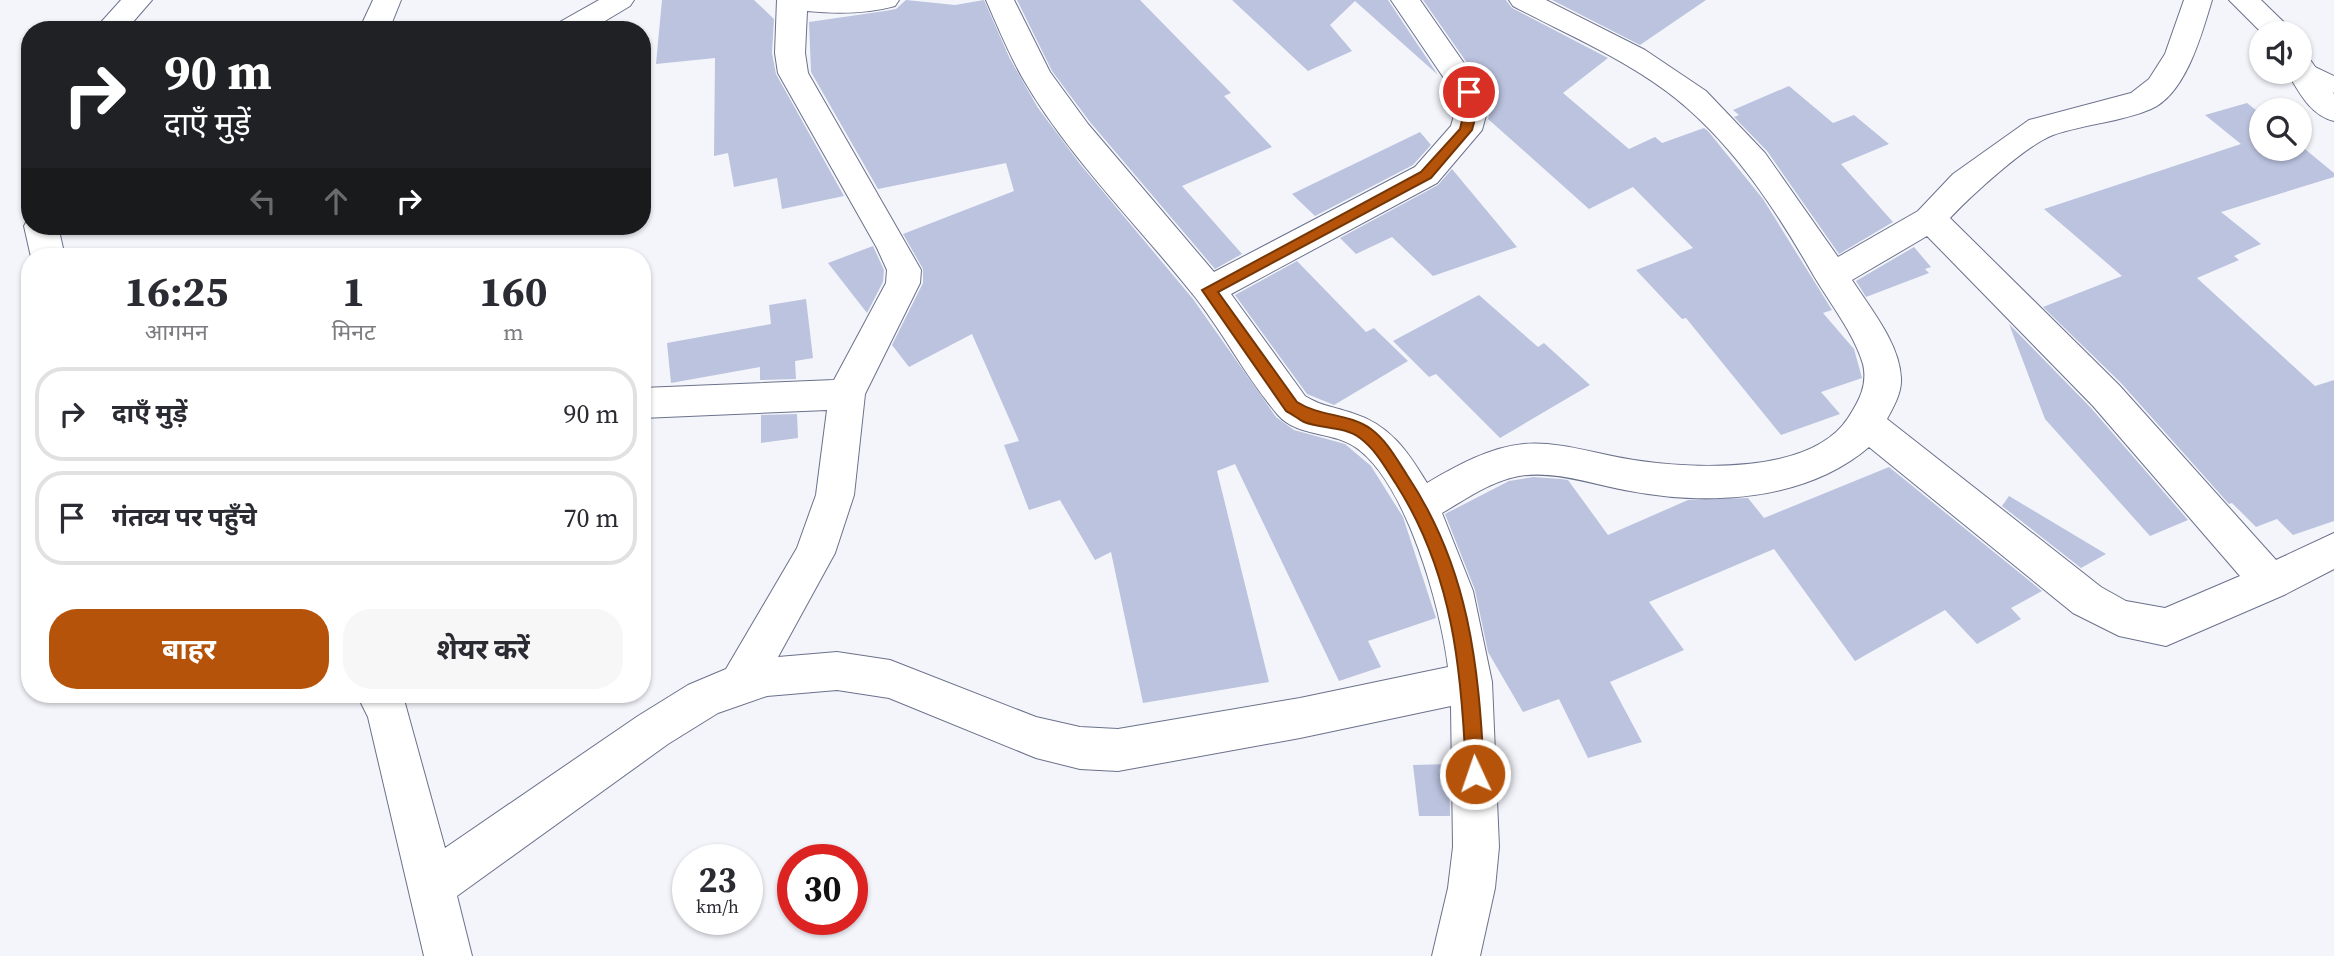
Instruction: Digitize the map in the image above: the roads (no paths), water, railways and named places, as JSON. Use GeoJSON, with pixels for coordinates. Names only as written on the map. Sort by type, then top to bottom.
{"type":"FeatureCollection","features":[{"type":"Feature","properties":{"kind":"street"},"geometry":{"type":"LineString","coordinates":[[118,21],[138,0]]}},
{"type":"Feature","properties":{"kind":"street"},"geometry":{"type":"LineString","coordinates":[[378,21],[387,0]]}},
{"type":"Feature","properties":{"kind":"street"},"geometry":{"type":"LineString","coordinates":[[584,21],[620,0]]}},
{"type":"Feature","properties":{"kind":"street"},"geometry":{"type":"LineString","coordinates":[[741,683],[815,553],[835,495],[847,394],[855,373],[899,293],[904,270],[793,73],[790,53],[792,1],[840,5],[885,0]]}},
{"type":"Feature","properties":{"kind":"street"},"geometry":{"type":"LineString","coordinates":[[1000,0],[1036,75],[1077,132],[1209,290],[1292,406],[1308,417],[1350,425],[1364,432],[1381,447],[1419,506],[1437,545],[1466,644],[1471,682],[1477,797],[1473,877],[1456,956]]}},
{"type":"Feature","properties":{"kind":"street"},"geometry":{"type":"LineString","coordinates":[[1209,290],[1426,175],[1466,130],[1472,108],[1469,92],[1405,0]]}},
{"type":"Feature","properties":{"kind":"street"},"geometry":{"type":"LineString","coordinates":[[1419,506],[1496,467],[1520,460],[1548,460],[1646,477],[1732,480],[1791,475],[1849,446],[1867,424],[1884,376],[1879,357],[1832,276],[1765,175],[1724,126],[1693,97],[1646,65],[1523,0]]}},
{"type":"Feature","properties":{"kind":"street"},"geometry":{"type":"LineString","coordinates":[[1832,276],[1930,219],[1965,182],[2040,128],[2142,101],[2160,86],[2180,54],[2198,0]]}},
{"type":"Feature","properties":{"kind":"street"},"geometry":{"type":"LineString","coordinates":[[2243,0],[2267,21]]}},
{"type":"Feature","properties":{"kind":"street"},"geometry":{"type":"LineString","coordinates":[[2310,84],[2317,96],[2334,111]]}},
{"type":"Feature","properties":{"kind":"street"},"geometry":{"type":"LineString","coordinates":[[1930,219],[2024,310],[2202,501],[2270,582]]}},
{"type":"Feature","properties":{"kind":"street"},"geometry":{"type":"LineString","coordinates":[[651,402],[847,394]]}},
{"type":"Feature","properties":{"kind":"street"},"geometry":{"type":"LineString","coordinates":[[1867,424],[2087,600],[2119,618],[2166,627],[2334,551]]}},
{"type":"Feature","properties":{"kind":"street"},"geometry":{"type":"LineString","coordinates":[[432,885],[653,730],[703,699],[741,683],[767,677],[837,671],[890,679],[1036,737],[1080,748],[1118,750],[1300,718],[1471,682]]}},
{"type":"Feature","properties":{"kind":"street"},"geometry":{"type":"LineString","coordinates":[[383,703],[388,710],[448,956]]}},
{"type":"Feature","properties":{"kind":"lane"},"geometry":{"type":"LineString","coordinates":[[2312,74],[2334,86]]}}]}
